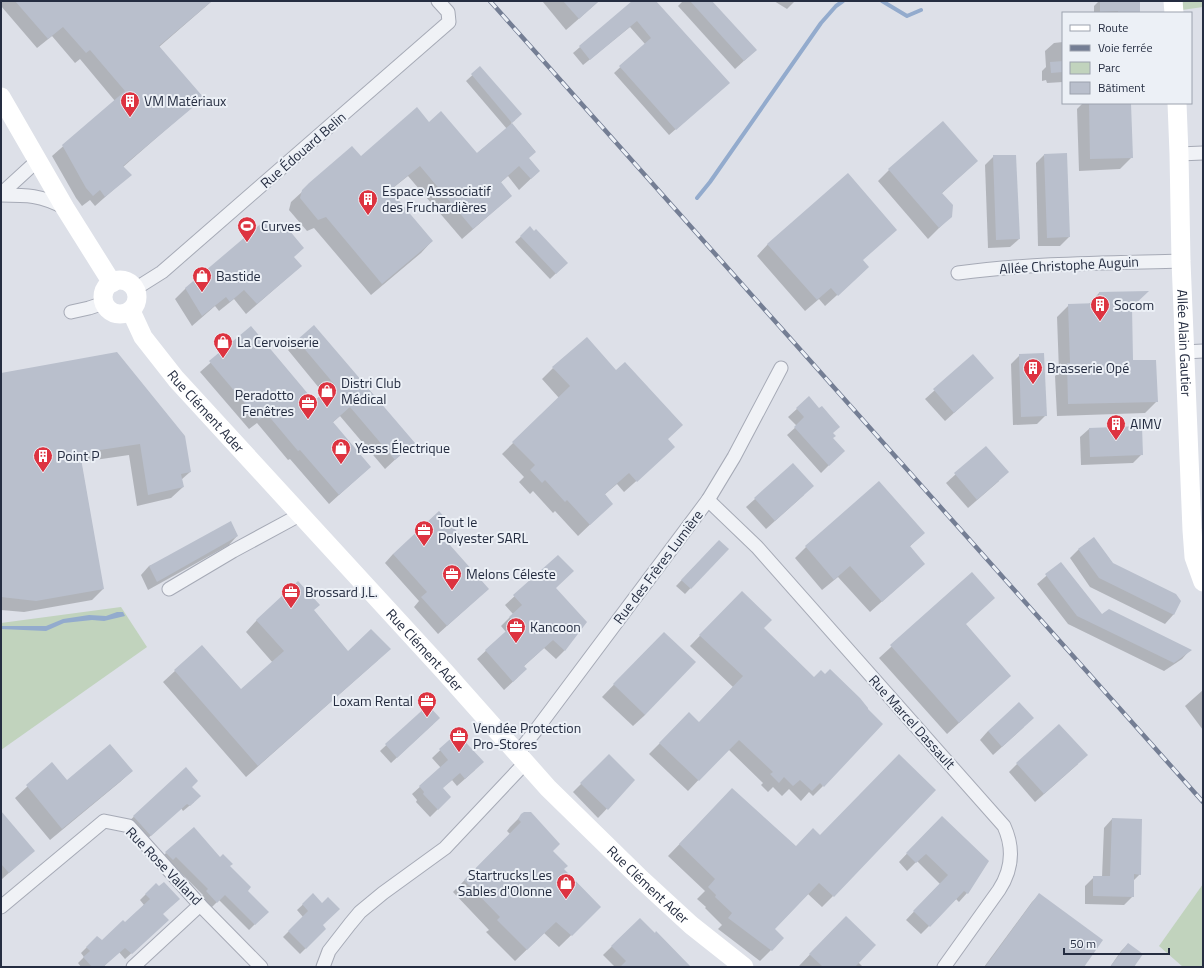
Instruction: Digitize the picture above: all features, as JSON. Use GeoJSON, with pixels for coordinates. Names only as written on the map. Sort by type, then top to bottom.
{"type":"FeatureCollection","features":[{"type":"Feature","properties":{"kind":"street","name":"Rue Édouard Belin"},"geometry":{"type":"LineString","coordinates":[[135,289],[162,272],[449,22],[448,12],[438,1]]}},
{"type":"Feature","properties":{"kind":"street"},"geometry":{"type":"LineString","coordinates":[[1173,1],[1174,12]]}},
{"type":"Feature","properties":{"kind":"street"},"geometry":{"type":"LineString","coordinates":[[1,97],[65,208],[112,283]]}},
{"type":"Feature","properties":{"kind":"street","name":"Allée Alain Gautier"},"geometry":{"type":"LineString","coordinates":[[1177,104],[1181,261],[1194,352],[1192,537],[1194,557],[1203,582]]}},
{"type":"Feature","properties":{"kind":"street"},"geometry":{"type":"LineString","coordinates":[[1179,154],[1203,153]]}},
{"type":"Feature","properties":{"kind":"street"},"geometry":{"type":"LineString","coordinates":[[1,195],[38,160]]}},
{"type":"Feature","properties":{"kind":"street"},"geometry":{"type":"LineString","coordinates":[[1,195],[28,195],[54,202],[65,208]]}},
{"type":"Feature","properties":{"kind":"street","name":"Allée Christophe Auguin"},"geometry":{"type":"LineString","coordinates":[[958,273],[1019,266],[1181,261]]}},
{"type":"Feature","properties":{"kind":"street"},"geometry":{"type":"LineString","coordinates":[[116,281],[125,281],[135,289],[137,298],[134,308],[126,314],[115,314],[106,308],[103,297],[104,291],[112,283],[116,281]]}},
{"type":"Feature","properties":{"kind":"street"},"geometry":{"type":"LineString","coordinates":[[72,312],[104,303]]}},
{"type":"Feature","properties":{"kind":"street","name":"Rue Clément Ader"},"geometry":{"type":"LineString","coordinates":[[130,311],[143,337],[167,368],[559,799],[641,879],[691,925],[744,967]]}},
{"type":"Feature","properties":{"kind":"street","name":"Rue des Frères Lumière"},"geometry":{"type":"LineString","coordinates":[[323,967],[329,952],[360,912],[383,892],[445,848],[521,758],[536,730],[708,500],[734,457],[780,368]]}},
{"type":"Feature","properties":{"kind":"street","name":"Rue Marcel Dassault"},"geometry":{"type":"LineString","coordinates":[[708,500],[757,547],[1004,826],[1009,836],[1011,848],[1010,868],[1007,877],[944,967]]}},
{"type":"Feature","properties":{"kind":"street"},"geometry":{"type":"LineString","coordinates":[[169,589],[233,551],[294,518],[299,513]]}},
{"type":"Feature","properties":{"kind":"street","name":"Rue Rose Valland"},"geometry":{"type":"LineString","coordinates":[[1,907],[104,821],[129,826],[200,905],[261,967]]}},
{"type":"Feature","properties":{"kind":"street"},"geometry":{"type":"LineString","coordinates":[[133,967],[200,905]]}},
{"type":"Feature","properties":{"kind":"green space"},"geometry":{"type":"Polygon","coordinates":[[[1183,1],[1203,1],[1203,7],[1182,10],[1183,1]]]}},
{"type":"Feature","properties":{"kind":"green space"},"geometry":{"type":"Polygon","coordinates":[[[121,607],[147,647],[1,750],[1,623],[121,607]]]}},
{"type":"Feature","properties":{"kind":"green space"},"geometry":{"type":"Polygon","coordinates":[[[1203,884],[1203,967],[1183,967],[1159,946],[1203,884]]]}},
{"type":"Feature","properties":{"kind":"water"},"geometry":{"type":"Polygon","coordinates":[[[117,612],[123,612],[125,616],[104,621],[92,620],[64,623],[46,631],[1,629],[1,626],[46,626],[63,619],[89,615],[106,616],[117,612]]]}},
{"type":"Feature","properties":{"kind":"building"},"geometry":{"type":"Polygon","coordinates":[[[15,1],[212,1],[159,46],[204,98],[123,166],[132,175],[105,197],[100,190],[93,196],[86,188],[62,145],[125,91],[90,50],[86,53],[63,27],[48,39],[15,1]]]}},
{"type":"Feature","properties":{"kind":"building"},"geometry":{"type":"Polygon","coordinates":[[[563,1],[599,1],[579,19],[563,1]]]}},
{"type":"Feature","properties":{"kind":"building"},"geometry":{"type":"Polygon","coordinates":[[[632,1],[656,1],[730,83],[676,130],[619,66],[651,38],[637,21],[590,60],[579,46],[632,1]]]}},
{"type":"Feature","properties":{"kind":"building"},"geometry":{"type":"Polygon","coordinates":[[[690,1],[712,1],[757,50],[744,61],[690,1]]]}},
{"type":"Feature","properties":{"kind":"building"},"geometry":{"type":"Polygon","coordinates":[[[1100,1],[1140,1],[1140,12],[1100,12],[1100,1]]]}},
{"type":"Feature","properties":{"kind":"building"},"geometry":{"type":"Polygon","coordinates":[[[1062,61],[1062,72],[1051,73],[1050,62],[1062,61]]]}},
{"type":"Feature","properties":{"kind":"building"},"geometry":{"type":"Polygon","coordinates":[[[480,66],[522,114],[512,123],[471,74],[480,66]]]}},
{"type":"Feature","properties":{"kind":"building"},"geometry":{"type":"Polygon","coordinates":[[[1089,104],[1131,104],[1133,158],[1090,159],[1089,104]]]}},
{"type":"Feature","properties":{"kind":"building"},"geometry":{"type":"Polygon","coordinates":[[[417,107],[429,122],[441,111],[477,153],[512,123],[536,152],[529,158],[540,171],[531,179],[519,166],[501,182],[512,196],[473,229],[420,166],[390,190],[433,241],[382,284],[326,217],[318,220],[300,198],[302,190],[309,183],[352,146],[361,156],[417,107]]]}},
{"type":"Feature","properties":{"kind":"building"},"geometry":{"type":"Polygon","coordinates":[[[943,121],[978,161],[942,193],[953,205],[952,217],[939,228],[888,169],[943,121]]]}},
{"type":"Feature","properties":{"kind":"building"},"geometry":{"type":"Polygon","coordinates":[[[1067,153],[1070,237],[1047,238],[1044,154],[1067,153]]]}},
{"type":"Feature","properties":{"kind":"building"},"geometry":{"type":"Polygon","coordinates":[[[993,155],[1016,155],[1020,239],[996,240],[993,155]]]}},
{"type":"Feature","properties":{"kind":"building"},"geometry":{"type":"Polygon","coordinates":[[[848,173],[897,230],[863,260],[869,267],[838,296],[831,288],[817,300],[767,244],[848,173]]]}},
{"type":"Feature","properties":{"kind":"building"},"geometry":{"type":"Polygon","coordinates":[[[264,221],[273,233],[284,224],[304,248],[294,257],[302,266],[257,304],[244,290],[230,302],[226,297],[202,316],[185,288],[264,221]]]}},
{"type":"Feature","properties":{"kind":"building"},"geometry":{"type":"Polygon","coordinates":[[[530,226],[534,231],[536,229],[568,263],[556,274],[520,236],[530,226]]]}},
{"type":"Feature","properties":{"kind":"building"},"geometry":{"type":"Polygon","coordinates":[[[1149,291],[1132,307],[1133,360],[1156,360],[1158,402],[1068,404],[1067,363],[1070,363],[1068,304],[1099,303],[1099,292],[1149,291]]]}},
{"type":"Feature","properties":{"kind":"building"},"geometry":{"type":"Polygon","coordinates":[[[314,325],[415,443],[395,460],[350,407],[333,422],[371,467],[339,495],[300,450],[298,451],[267,414],[259,420],[209,361],[251,326],[314,401],[334,384],[297,340],[314,325]]]}},
{"type":"Feature","properties":{"kind":"building"},"geometry":{"type":"Polygon","coordinates":[[[587,337],[616,370],[625,362],[683,425],[668,439],[675,447],[637,482],[629,473],[605,494],[613,504],[590,525],[567,500],[565,502],[545,480],[542,483],[530,470],[535,465],[512,442],[570,386],[552,367],[587,337]]]}},
{"type":"Feature","properties":{"kind":"building","name":"Point P"},"geometry":{"type":"Polygon","coordinates":[[[117,352],[185,436],[191,472],[181,474],[184,487],[148,495],[140,444],[80,453],[104,589],[36,601],[1,597],[1,373],[117,352]]]}},
{"type":"Feature","properties":{"kind":"building","name":"Brasserie Opé"},"geometry":{"type":"Polygon","coordinates":[[[1044,353],[1047,416],[1021,417],[1019,354],[1044,353]]]}},
{"type":"Feature","properties":{"kind":"building"},"geometry":{"type":"Polygon","coordinates":[[[973,354],[994,378],[954,413],[933,389],[973,354]]]}},
{"type":"Feature","properties":{"kind":"building"},"geometry":{"type":"Polygon","coordinates":[[[809,396],[819,408],[822,406],[840,427],[833,433],[836,436],[833,438],[845,451],[829,466],[794,427],[804,417],[796,408],[809,396]]]}},
{"type":"Feature","properties":{"kind":"building","name":"AIMV"},"geometry":{"type":"Polygon","coordinates":[[[1142,426],[1143,455],[1090,457],[1089,428],[1142,426]]]}},
{"type":"Feature","properties":{"kind":"building"},"geometry":{"type":"Polygon","coordinates":[[[986,446],[1009,472],[977,500],[954,473],[986,446]]]}},
{"type":"Feature","properties":{"kind":"building"},"geometry":{"type":"Polygon","coordinates":[[[793,463],[814,486],[775,521],[754,498],[793,463]]]}},
{"type":"Feature","properties":{"kind":"building"},"geometry":{"type":"Polygon","coordinates":[[[879,481],[925,533],[910,546],[925,564],[882,602],[850,566],[834,580],[805,546],[879,481]]]}},
{"type":"Feature","properties":{"kind":"building"},"geometry":{"type":"Polygon","coordinates":[[[439,511],[460,535],[449,544],[489,589],[447,626],[421,597],[427,592],[393,554],[439,511]]]}},
{"type":"Feature","properties":{"kind":"building"},"geometry":{"type":"Polygon","coordinates":[[[231,521],[238,536],[157,582],[149,566],[231,521]]]}},
{"type":"Feature","properties":{"kind":"building"},"geometry":{"type":"Polygon","coordinates":[[[1094,537],[1113,563],[1176,594],[1181,601],[1174,615],[1099,578],[1078,549],[1094,537]]]}},
{"type":"Feature","properties":{"kind":"building"},"geometry":{"type":"Polygon","coordinates":[[[719,540],[729,549],[691,589],[681,580],[719,540]]]}},
{"type":"Feature","properties":{"kind":"building"},"geometry":{"type":"Polygon","coordinates":[[[558,555],[574,571],[556,588],[587,622],[565,651],[553,640],[524,666],[527,669],[513,682],[485,650],[515,623],[509,617],[522,605],[513,595],[558,555]]]}},
{"type":"Feature","properties":{"kind":"building"},"geometry":{"type":"Polygon","coordinates":[[[1061,562],[1102,614],[1109,609],[1192,650],[1174,663],[1077,616],[1045,574],[1061,562]]]}},
{"type":"Feature","properties":{"kind":"building"},"geometry":{"type":"Polygon","coordinates":[[[972,572],[995,598],[966,624],[1011,676],[959,723],[890,645],[972,572]]]}},
{"type":"Feature","properties":{"kind":"building"},"geometry":{"type":"Polygon","coordinates":[[[298,581],[320,605],[314,610],[348,651],[371,629],[391,649],[258,766],[174,670],[202,645],[241,689],[284,651],[256,620],[298,581]]]}},
{"type":"Feature","properties":{"kind":"building"},"geometry":{"type":"Polygon","coordinates":[[[742,591],[772,620],[764,628],[814,677],[821,670],[825,674],[830,669],[860,698],[868,709],[883,724],[824,787],[820,783],[812,791],[800,780],[793,786],[784,777],[779,783],[770,774],[773,772],[739,740],[699,781],[659,743],[689,712],[699,722],[743,676],[699,635],[742,591]]]}},
{"type":"Feature","properties":{"kind":"building"},"geometry":{"type":"Polygon","coordinates":[[[664,632],[696,662],[645,715],[613,684],[664,632]]]}},
{"type":"Feature","properties":{"kind":"building"},"geometry":{"type":"Polygon","coordinates":[[[1019,702],[1034,718],[1002,747],[988,731],[1019,702]]]}},
{"type":"Feature","properties":{"kind":"building"},"geometry":{"type":"Polygon","coordinates":[[[428,705],[440,718],[397,758],[385,744],[428,705]]]}},
{"type":"Feature","properties":{"kind":"building"},"geometry":{"type":"Polygon","coordinates":[[[1059,724],[1088,755],[1044,794],[1016,763],[1059,724]]]}},
{"type":"Feature","properties":{"kind":"building"},"geometry":{"type":"Polygon","coordinates":[[[457,733],[484,762],[465,779],[460,773],[443,788],[451,797],[438,810],[423,794],[424,792],[419,786],[448,760],[439,749],[457,733]]]}},
{"type":"Feature","properties":{"kind":"building"},"geometry":{"type":"Polygon","coordinates":[[[110,744],[133,771],[62,829],[26,785],[52,762],[67,780],[110,744]]]}},
{"type":"Feature","properties":{"kind":"building"},"geometry":{"type":"Polygon","coordinates":[[[609,754],[635,780],[608,810],[580,783],[609,754]]]}},
{"type":"Feature","properties":{"kind":"building"},"geometry":{"type":"Polygon","coordinates":[[[899,754],[936,790],[834,897],[819,883],[775,929],[784,938],[772,951],[728,918],[732,913],[715,897],[716,895],[708,887],[715,879],[679,844],[732,788],[796,846],[813,828],[820,835],[899,754]]]}},
{"type":"Feature","properties":{"kind":"building"},"geometry":{"type":"Polygon","coordinates":[[[186,767],[198,781],[192,787],[201,796],[190,806],[187,804],[151,836],[133,816],[186,767]]]}},
{"type":"Feature","properties":{"kind":"building"},"geometry":{"type":"Polygon","coordinates":[[[1,811],[35,851],[9,873],[1,864],[1,811]]]}},
{"type":"Feature","properties":{"kind":"building"},"geometry":{"type":"Polygon","coordinates":[[[524,812],[531,812],[560,844],[553,851],[568,866],[564,869],[601,907],[572,936],[556,922],[527,950],[497,920],[500,917],[464,880],[521,822],[518,819],[524,812]]]}},
{"type":"Feature","properties":{"kind":"building"},"geometry":{"type":"Polygon","coordinates":[[[942,816],[989,861],[968,894],[964,891],[930,927],[913,911],[948,875],[926,854],[916,863],[906,853],[942,816]]]}},
{"type":"Feature","properties":{"kind":"building"},"geometry":{"type":"Polygon","coordinates":[[[1112,818],[1142,819],[1141,875],[1134,874],[1134,897],[1093,896],[1093,876],[1110,876],[1112,818]]]}},
{"type":"Feature","properties":{"kind":"building"},"geometry":{"type":"Polygon","coordinates":[[[194,827],[220,857],[223,854],[233,864],[230,866],[251,887],[248,891],[269,912],[255,925],[225,895],[217,903],[206,891],[208,889],[176,857],[173,860],[165,852],[194,827]]]}},
{"type":"Feature","properties":{"kind":"building"},"geometry":{"type":"Polygon","coordinates":[[[164,882],[180,899],[163,914],[169,920],[132,954],[125,948],[103,967],[92,967],[83,957],[90,951],[86,947],[97,936],[102,940],[123,920],[125,922],[150,899],[145,894],[156,883],[159,886],[164,882]]]}},
{"type":"Feature","properties":{"kind":"building"},"geometry":{"type":"Polygon","coordinates":[[[313,893],[322,903],[328,897],[340,909],[323,925],[326,929],[306,949],[288,931],[308,911],[302,904],[313,893]]]}},
{"type":"Feature","properties":{"kind":"building"},"geometry":{"type":"Polygon","coordinates":[[[1039,893],[1103,940],[1084,967],[985,967],[1039,893]]]}},
{"type":"Feature","properties":{"kind":"building"},"geometry":{"type":"Polygon","coordinates":[[[846,916],[876,945],[855,967],[823,967],[809,954],[846,916]]]}},
{"type":"Feature","properties":{"kind":"building"},"geometry":{"type":"Polygon","coordinates":[[[640,918],[655,933],[656,931],[691,967],[620,967],[626,961],[611,946],[640,918]]]}},
{"type":"Feature","properties":{"kind":"building"},"geometry":{"type":"Polygon","coordinates":[[[1128,943],[1143,954],[1134,967],[1110,967],[1128,943]]]}},
{"type":"Feature","properties":{"kind":"waterway"},"geometry":{"type":"LineString","coordinates":[[697,198],[710,182],[821,23],[836,6],[843,1]]}},
{"type":"Feature","properties":{"kind":"waterway"},"geometry":{"type":"LineString","coordinates":[[882,1],[907,16],[921,10]]}},
{"type":"Feature","properties":{"kind":"railway"},"geometry":{"type":"LineString","coordinates":[[490,1],[1203,802]]}},
{"type":"Feature","properties":{"kind":"place","name":"VM Matériaux"},"geometry":{"type":"Point","coordinates":[130,118]}},
{"type":"Feature","properties":{"kind":"place","name":"Espace Asssociatif des Fruchardières"},"geometry":{"type":"Point","coordinates":[368,216]}},
{"type":"Feature","properties":{"kind":"place","name":"Curves"},"geometry":{"type":"Point","coordinates":[247,243]}},
{"type":"Feature","properties":{"kind":"place","name":"Bastide"},"geometry":{"type":"Point","coordinates":[202,293]}},
{"type":"Feature","properties":{"kind":"place","name":"Socom"},"geometry":{"type":"Point","coordinates":[1100,322]}},
{"type":"Feature","properties":{"kind":"place","name":"La Cervoiserie"},"geometry":{"type":"Point","coordinates":[223,359]}},
{"type":"Feature","properties":{"kind":"place","name":"Brasserie Opé"},"geometry":{"type":"Point","coordinates":[1033,385]}},
{"type":"Feature","properties":{"kind":"place","name":"Distri Club Médical"},"geometry":{"type":"Point","coordinates":[327,408]}},
{"type":"Feature","properties":{"kind":"place","name":"Peradotto Fenêtres"},"geometry":{"type":"Point","coordinates":[308,420]}},
{"type":"Feature","properties":{"kind":"place","name":"AIMV"},"geometry":{"type":"Point","coordinates":[1116,441]}},
{"type":"Feature","properties":{"kind":"place","name":"Yesss Électrique"},"geometry":{"type":"Point","coordinates":[341,465]}},
{"type":"Feature","properties":{"kind":"place","name":"Point P"},"geometry":{"type":"Point","coordinates":[43,473]}},
{"type":"Feature","properties":{"kind":"place","name":"Tout le Polyester SARL"},"geometry":{"type":"Point","coordinates":[424,547]}},
{"type":"Feature","properties":{"kind":"place","name":"Melons Céleste"},"geometry":{"type":"Point","coordinates":[452,591]}},
{"type":"Feature","properties":{"kind":"place","name":"Brossard J.L."},"geometry":{"type":"Point","coordinates":[291,609]}},
{"type":"Feature","properties":{"kind":"place","name":"Kancoon"},"geometry":{"type":"Point","coordinates":[516,644]}},
{"type":"Feature","properties":{"kind":"place","name":"Loxam Rental"},"geometry":{"type":"Point","coordinates":[427,718]}},
{"type":"Feature","properties":{"kind":"place","name":"Vendée Protection Pro-Stores"},"geometry":{"type":"Point","coordinates":[459,753]}},
{"type":"Feature","properties":{"kind":"place","name":"Startrucks Les Sables d'Olonne"},"geometry":{"type":"Point","coordinates":[566,900]}}]}
